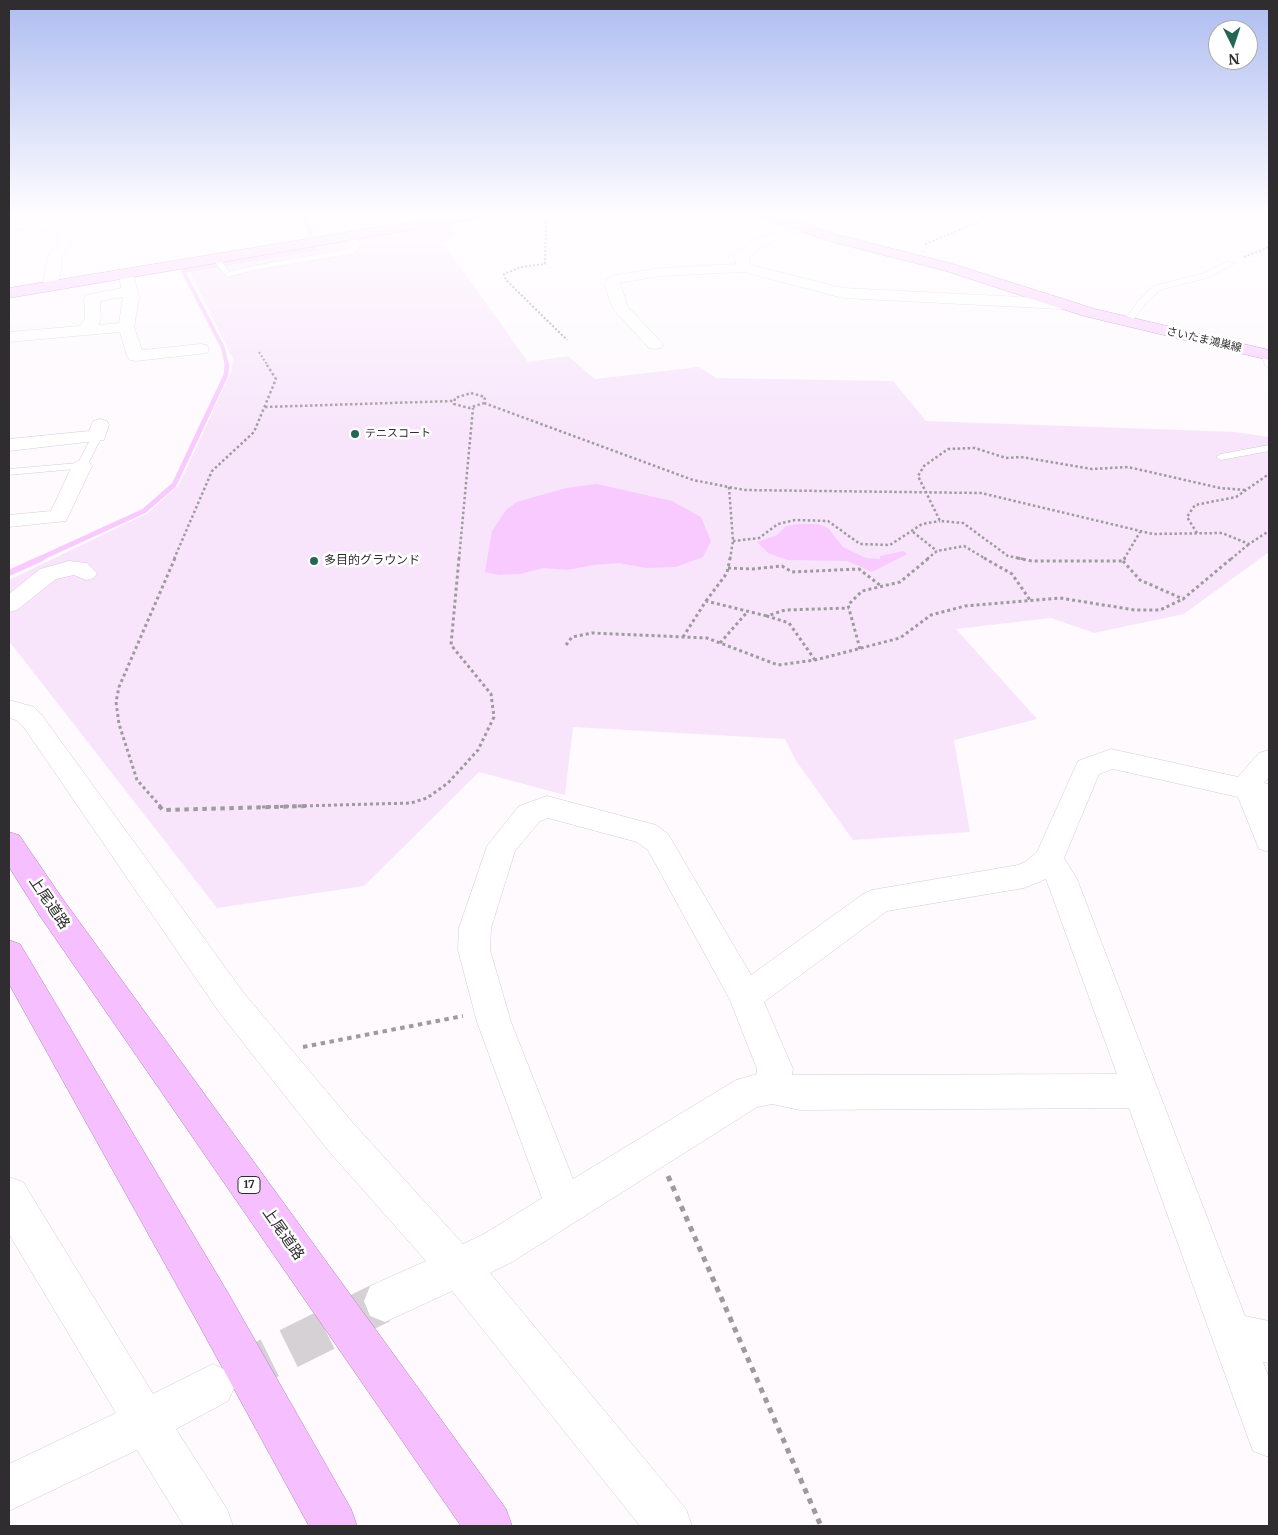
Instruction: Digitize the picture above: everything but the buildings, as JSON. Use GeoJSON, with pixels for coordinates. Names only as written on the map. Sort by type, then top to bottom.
{"type":"FeatureCollection","features":[{"type":"Feature","properties":{"kind":"highway","name":"上尾道路"},"geometry":{"type":"LineString","coordinates":[[9,843],[51,907],[489,1526]]}},
{"type":"Feature","properties":{"kind":"highway"},"geometry":{"type":"LineString","coordinates":[[9,954],[213,1308],[334,1526]]}},
{"type":"Feature","properties":{"kind":"main road"},"geometry":{"type":"LineString","coordinates":[[9,293],[47,287]]}},
{"type":"Feature","properties":{"kind":"main road","name":"さいたま鴻巣線"},"geometry":{"type":"LineString","coordinates":[[1009,287],[1061,304],[1268,358]]}},
{"type":"Feature","properties":{"kind":"street"},"geometry":{"type":"LineString","coordinates":[[129,287],[131,298],[126,327],[136,356],[201,350]]}},
{"type":"Feature","properties":{"kind":"street"},"geometry":{"type":"LineString","coordinates":[[613,287],[621,309],[654,344]]}},
{"type":"Feature","properties":{"kind":"street"},"geometry":{"type":"LineString","coordinates":[[811,287],[844,293],[1061,304]]}},
{"type":"Feature","properties":{"kind":"street"},"geometry":{"type":"LineString","coordinates":[[86,330],[93,319],[92,298],[130,291]]}},
{"type":"Feature","properties":{"kind":"street"},"geometry":{"type":"LineString","coordinates":[[9,337],[126,327]]}},
{"type":"Feature","properties":{"kind":"street"},"geometry":{"type":"LineString","coordinates":[[9,445],[98,430]]}},
{"type":"Feature","properties":{"kind":"street"},"geometry":{"type":"LineString","coordinates":[[9,521],[59,517],[82,466]]}},
{"type":"Feature","properties":{"kind":"street"},"geometry":{"type":"LineString","coordinates":[[9,605],[48,574],[69,568],[79,568],[86,573]]}},
{"type":"Feature","properties":{"kind":"street"},"geometry":{"type":"LineString","coordinates":[[9,709],[26,713],[32,720],[231,1002],[340,1136],[456,1266],[669,1526]]}},
{"type":"Feature","properties":{"kind":"street"},"geometry":{"type":"LineString","coordinates":[[745,995],[758,989],[874,903],[883,899],[948,890],[1024,876],[1036,870],[1049,859],[1088,768],[1111,759],[1259,792]]}},
{"type":"Feature","properties":{"kind":"street"},"geometry":{"type":"LineString","coordinates":[[1269,760],[1251,778],[1259,792],[1269,841]]}},
{"type":"Feature","properties":{"kind":"street"},"geometry":{"type":"LineString","coordinates":[[565,1207],[491,1011],[474,950],[475,928],[490,875],[502,846],[529,814],[547,807],[646,833],[658,842],[745,995],[775,1069],[772,1087]]}},
{"type":"Feature","properties":{"kind":"street"},"geometry":{"type":"LineString","coordinates":[[1049,859],[1062,879],[1140,1091],[1251,1338],[1269,1436]]}},
{"type":"Feature","properties":{"kind":"street"},"geometry":{"type":"LineString","coordinates":[[385,1301],[456,1266],[498,1248],[749,1092],[772,1087],[800,1093],[1140,1091]]}},
{"type":"Feature","properties":{"kind":"street"},"geometry":{"type":"LineString","coordinates":[[9,1196],[42,1254],[210,1526]]}},
{"type":"Feature","properties":{"kind":"street"},"geometry":{"type":"LineString","coordinates":[[9,1488],[213,1386]]}},
{"type":"Feature","properties":{"kind":"lane"},"geometry":{"type":"LineString","coordinates":[[1127,322],[1142,302],[1157,288],[1162,287]]}},
{"type":"Feature","properties":{"kind":"lane"},"geometry":{"type":"LineString","coordinates":[[9,472],[82,466],[98,430]]}},
{"type":"Feature","properties":{"kind":"lane"},"geometry":{"type":"LineString","coordinates":[[1221,457],[1269,448]]}},
{"type":"Feature","properties":{"kind":"path"},"geometry":{"type":"LineString","coordinates":[[513,287],[567,340]]}},
{"type":"Feature","properties":{"kind":"path"},"geometry":{"type":"LineString","coordinates":[[259,352],[276,379],[265,406],[254,432],[212,471],[119,687],[116,702],[119,724],[137,780],[163,810],[411,803],[427,798],[448,783],[478,750],[494,717],[492,694],[455,653],[451,645],[473,408]]}},
{"type":"Feature","properties":{"kind":"path"},"geometry":{"type":"LineString","coordinates":[[265,406],[453,401],[459,395],[471,393],[485,397],[484,403]]}},
{"type":"Feature","properties":{"kind":"path"},"geometry":{"type":"LineString","coordinates":[[453,401],[457,406],[473,408],[484,403],[693,480],[744,490],[981,493],[1140,532],[1152,534],[1222,533],[1249,544]]}},
{"type":"Feature","properties":{"kind":"path"},"geometry":{"type":"LineString","coordinates":[[940,521],[924,492],[918,476],[924,466],[948,449],[975,448],[1006,458],[1021,457],[1092,469],[1128,466],[1220,488],[1245,490]]}},
{"type":"Feature","properties":{"kind":"path"},"geometry":{"type":"LineString","coordinates":[[1198,534],[1187,517],[1195,505],[1236,497],[1269,474]]}},
{"type":"Feature","properties":{"kind":"path"},"geometry":{"type":"LineString","coordinates":[[683,637],[727,573],[733,541],[729,487]]}},
{"type":"Feature","properties":{"kind":"path"},"geometry":{"type":"LineString","coordinates":[[733,541],[759,538],[778,524],[795,520],[828,521],[860,544],[890,545],[913,532],[922,524],[940,521],[963,523],[1008,556],[1032,561],[1123,561],[1140,580],[1183,599]]}},
{"type":"Feature","properties":{"kind":"path"},"geometry":{"type":"LineString","coordinates":[[566,645],[572,637],[592,633],[706,638],[778,665],[815,660],[900,638],[931,615],[965,606],[1060,598],[1135,610],[1160,610],[1183,599],[1249,544],[1269,530]]}},
{"type":"Feature","properties":{"kind":"path"},"geometry":{"type":"LineString","coordinates":[[913,532],[938,551]]}},
{"type":"Feature","properties":{"kind":"path"},"geometry":{"type":"LineString","coordinates":[[1123,561],[1140,532]]}},
{"type":"Feature","properties":{"kind":"path"},"geometry":{"type":"LineString","coordinates":[[860,648],[848,605],[862,591],[900,582],[938,551],[964,546],[1012,574],[1031,600]]}},
{"type":"Feature","properties":{"kind":"path"},"geometry":{"type":"LineString","coordinates":[[728,568],[752,569],[782,566],[792,572],[859,569],[881,586]]}},
{"type":"Feature","properties":{"kind":"path"},"geometry":{"type":"LineString","coordinates":[[706,601],[767,616],[789,624],[815,660]]}},
{"type":"Feature","properties":{"kind":"path"},"geometry":{"type":"LineString","coordinates":[[767,616],[786,610],[849,608]]}},
{"type":"Feature","properties":{"kind":"path"},"geometry":{"type":"LineString","coordinates":[[720,643],[748,611]]}},
{"type":"Feature","properties":{"kind":"path"},"geometry":{"type":"LineString","coordinates":[[278,1059],[308,1044],[491,1011]]}},
{"type":"Feature","properties":{"kind":"path"},"geometry":{"type":"LineString","coordinates":[[657,1150],[821,1526]]}},
{"type":"Feature","properties":{"kind":"shaded area"},"geometry":{"type":"Polygon","coordinates":[[[197,287],[474,287],[528,362],[568,356],[595,379],[698,367],[717,378],[893,381],[926,421],[1235,432],[1269,437],[1269,552],[1184,614],[1094,633],[1051,618],[956,629],[1037,719],[954,740],[970,832],[853,840],[796,761],[785,739],[573,727],[565,795],[479,772],[364,886],[217,908],[9,641],[9,580],[148,513],[179,485],[231,372],[233,359],[197,287]]]}},
{"type":"Feature","properties":{"kind":"shaded area"},"geometry":{"type":"Polygon","coordinates":[[[597,484],[672,501],[701,517],[711,541],[703,557],[676,567],[646,568],[619,563],[567,570],[543,568],[520,574],[499,575],[485,572],[492,531],[506,510],[517,502],[566,488],[597,484]]]}},
{"type":"Feature","properties":{"kind":"shaded area"},"geometry":{"type":"Polygon","coordinates":[[[818,524],[828,528],[843,547],[866,558],[880,559],[880,556],[903,551],[907,554],[872,572],[848,561],[787,560],[768,553],[757,542],[777,535],[786,526],[818,524]]]}},
{"type":"Feature","properties":{"kind":"waterway"},"geometry":{"type":"LineString","coordinates":[[191,287],[223,348],[227,366]]}},
{"type":"Feature","properties":{"kind":"waterway"},"geometry":{"type":"LineString","coordinates":[[39,559],[144,511],[174,485],[226,375],[227,366]]}},
{"type":"Feature","properties":{"kind":"waterway"},"geometry":{"type":"LineString","coordinates":[[9,573],[42,558]]}},
{"type":"Feature","properties":{"kind":"tunnel"},"geometry":{"type":"LineString","coordinates":[[233,1376],[385,1301]]}},
{"type":"Feature","properties":{"kind":"place","name":"テニスコート"},"geometry":{"type":"Point","coordinates":[355,434]}},
{"type":"Feature","properties":{"kind":"place","name":"多目的グラウンド"},"geometry":{"type":"Point","coordinates":[314,561]}}]}
